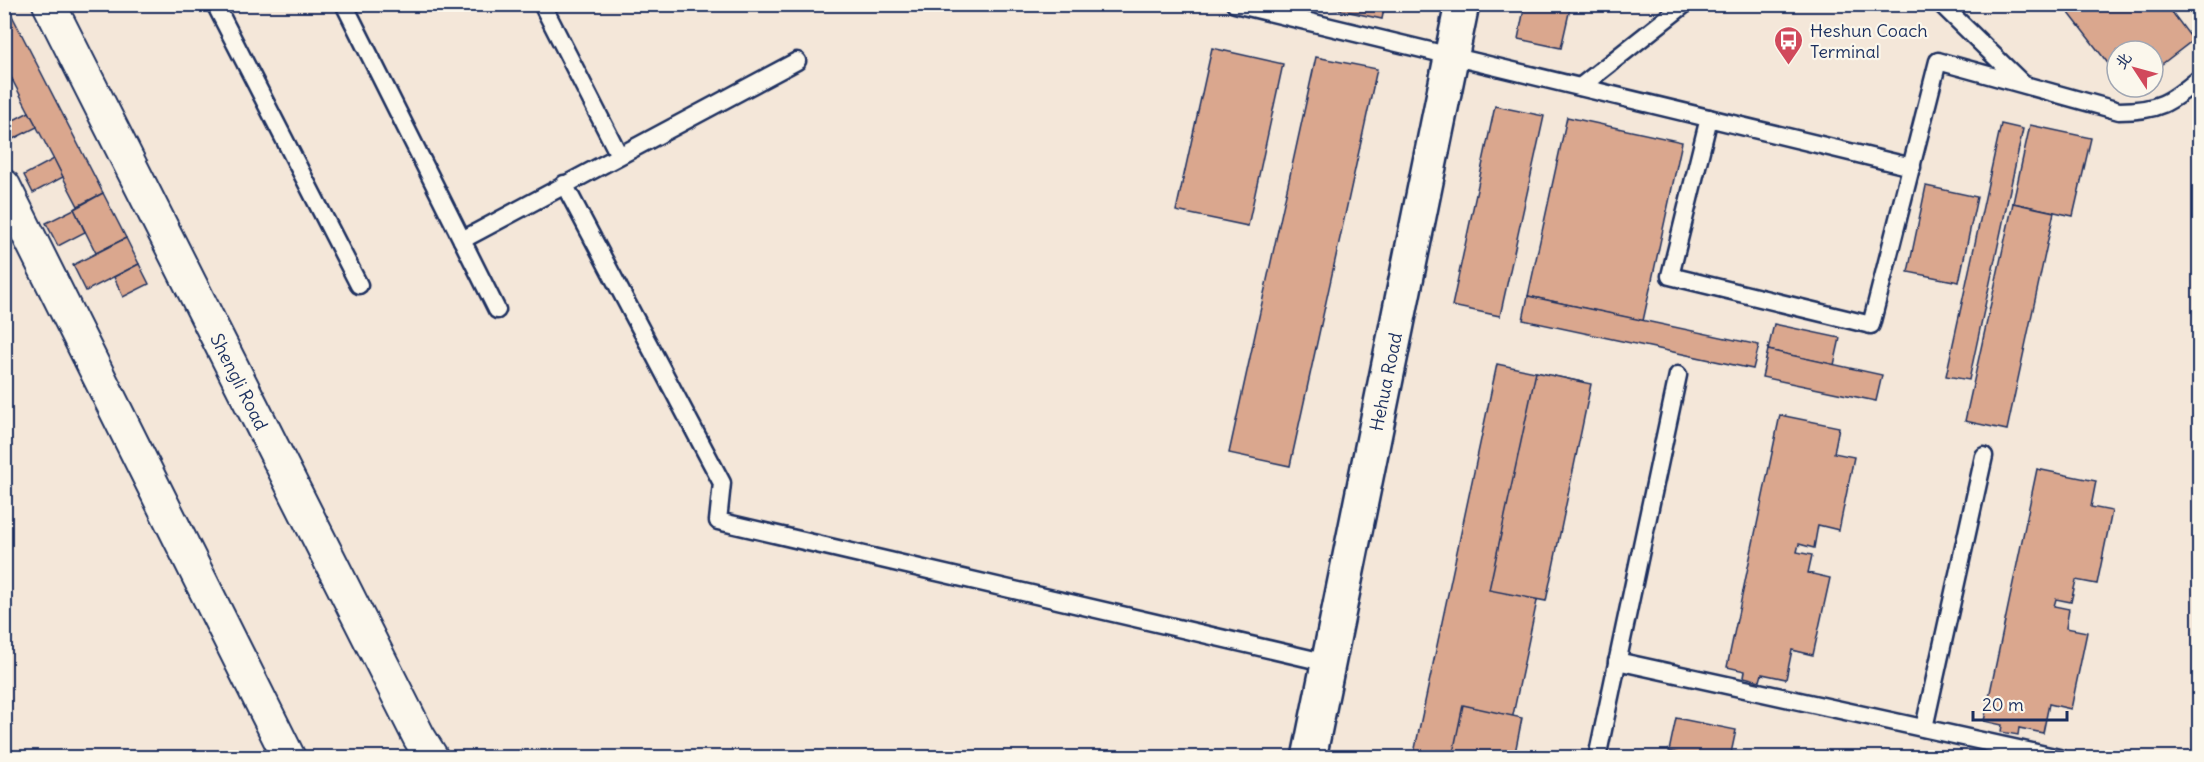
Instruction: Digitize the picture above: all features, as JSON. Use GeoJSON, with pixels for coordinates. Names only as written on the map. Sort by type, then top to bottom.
{"type":"FeatureCollection","features":[{"type":"Feature","properties":{"kind":"street","name":"Shengli Road"},"geometry":{"type":"LineString","coordinates":[[50,4],[419,737],[432,758]]}},
{"type":"Feature","properties":{"kind":"street","name":"Hehua Road"},"geometry":{"type":"LineString","coordinates":[[1309,758],[1462,4]]}},
{"type":"Feature","properties":{"kind":"street"},"geometry":{"type":"LineString","coordinates":[[4,186],[289,758]]}},
{"type":"Feature","properties":{"kind":"lane"},"geometry":{"type":"LineString","coordinates":[[215,4],[359,285]]}},
{"type":"Feature","properties":{"kind":"lane"},"geometry":{"type":"LineString","coordinates":[[344,4],[497,310]]}},
{"type":"Feature","properties":{"kind":"lane"},"geometry":{"type":"LineString","coordinates":[[543,4],[619,155]]}},
{"type":"Feature","properties":{"kind":"lane"},"geometry":{"type":"LineString","coordinates":[[1234,4],[1912,167]]}},
{"type":"Feature","properties":{"kind":"lane"},"geometry":{"type":"LineString","coordinates":[[1580,87],[1684,4]]}},
{"type":"Feature","properties":{"kind":"lane"},"geometry":{"type":"LineString","coordinates":[[1941,4],[2026,85]]}},
{"type":"Feature","properties":{"kind":"lane"},"geometry":{"type":"LineString","coordinates":[[462,240],[796,61]]}},
{"type":"Feature","properties":{"kind":"lane"},"geometry":{"type":"LineString","coordinates":[[1709,118],[1670,276],[1870,325],[1938,61],[2119,111],[2141,111],[2162,105],[2199,78]]}},
{"type":"Feature","properties":{"kind":"lane"},"geometry":{"type":"LineString","coordinates":[[564,184],[722,483],[718,521],[1328,663]]}},
{"type":"Feature","properties":{"kind":"lane"},"geometry":{"type":"LineString","coordinates":[[1597,758],[1678,375]]}},
{"type":"Feature","properties":{"kind":"lane"},"geometry":{"type":"LineString","coordinates":[[1924,728],[1984,456]]}},
{"type":"Feature","properties":{"kind":"lane"},"geometry":{"type":"LineString","coordinates":[[1617,661],[1924,728],[2009,752],[2059,758]]}},
{"type":"Feature","properties":{"kind":"building"},"geometry":{"type":"Polygon","coordinates":[[[4,4],[103,193],[78,206],[4,64],[4,4]]]}},
{"type":"Feature","properties":{"kind":"building"},"geometry":{"type":"Polygon","coordinates":[[[1313,4],[1385,4],[1382,19],[1313,4]]]}},
{"type":"Feature","properties":{"kind":"building"},"geometry":{"type":"Polygon","coordinates":[[[1525,4],[1571,4],[1561,48],[1518,39],[1525,4]]]}},
{"type":"Feature","properties":{"kind":"building"},"geometry":{"type":"Polygon","coordinates":[[[2062,4],[2166,4],[2193,40],[2165,62],[2165,39],[2105,39],[2105,60],[2062,4]]]}},
{"type":"Feature","properties":{"kind":"building"},"geometry":{"type":"Polygon","coordinates":[[[1212,48],[1283,64],[1248,226],[1176,211],[1212,48]]]}},
{"type":"Feature","properties":{"kind":"building"},"geometry":{"type":"Polygon","coordinates":[[[1316,57],[1377,69],[1290,466],[1229,453],[1316,57]]]}},
{"type":"Feature","properties":{"kind":"building"},"geometry":{"type":"Polygon","coordinates":[[[4,64],[13,81],[4,85],[4,64]]]}},
{"type":"Feature","properties":{"kind":"building"},"geometry":{"type":"Polygon","coordinates":[[[1495,106],[1544,116],[1500,316],[1452,306],[1495,106]]]}},
{"type":"Feature","properties":{"kind":"building"},"geometry":{"type":"Polygon","coordinates":[[[29,112],[37,127],[7,142],[4,137],[4,125],[29,112]]]}},
{"type":"Feature","properties":{"kind":"building"},"geometry":{"type":"Polygon","coordinates":[[[1567,117],[1682,142],[1643,321],[1528,296],[1567,117]]]}},
{"type":"Feature","properties":{"kind":"building"},"geometry":{"type":"Polygon","coordinates":[[[2001,124],[2023,129],[1969,380],[1946,376],[2001,124]]]}},
{"type":"Feature","properties":{"kind":"building"},"geometry":{"type":"Polygon","coordinates":[[[2030,125],[2091,138],[2073,216],[2013,203],[2030,125]]]}},
{"type":"Feature","properties":{"kind":"building"},"geometry":{"type":"Polygon","coordinates":[[[54,159],[63,177],[33,193],[24,175],[54,159]]]}},
{"type":"Feature","properties":{"kind":"building"},"geometry":{"type":"Polygon","coordinates":[[[1926,186],[1977,197],[1959,282],[1908,272],[1926,186]]]}},
{"type":"Feature","properties":{"kind":"building"},"geometry":{"type":"Polygon","coordinates":[[[103,193],[126,238],[96,253],[74,209],[103,193]]]}},
{"type":"Feature","properties":{"kind":"building"},"geometry":{"type":"Polygon","coordinates":[[[2013,203],[2054,212],[2007,430],[1965,421],[2013,203]]]}},
{"type":"Feature","properties":{"kind":"building"},"geometry":{"type":"Polygon","coordinates":[[[74,209],[85,232],[58,246],[46,223],[74,209]]]}},
{"type":"Feature","properties":{"kind":"building"},"geometry":{"type":"Polygon","coordinates":[[[126,238],[139,264],[86,291],[73,265],[126,238]]]}},
{"type":"Feature","properties":{"kind":"building"},"geometry":{"type":"Polygon","coordinates":[[[139,264],[149,284],[123,297],[114,277],[139,264]]]}},
{"type":"Feature","properties":{"kind":"building"},"geometry":{"type":"Polygon","coordinates":[[[1528,296],[1759,345],[1753,369],[1523,320],[1528,296]]]}},
{"type":"Feature","properties":{"kind":"building"},"geometry":{"type":"Polygon","coordinates":[[[1774,324],[1840,338],[1834,365],[1768,350],[1774,324]]]}},
{"type":"Feature","properties":{"kind":"building"},"geometry":{"type":"Polygon","coordinates":[[[1768,350],[1882,375],[1876,401],[1762,377],[1768,350]]]}},
{"type":"Feature","properties":{"kind":"building"},"geometry":{"type":"Polygon","coordinates":[[[1497,364],[1583,382],[1504,758],[1413,758],[1497,364]]]}},
{"type":"Feature","properties":{"kind":"building"},"geometry":{"type":"Polygon","coordinates":[[[1536,372],[1591,384],[1546,601],[1489,590],[1536,372]]]}},
{"type":"Feature","properties":{"kind":"building"},"geometry":{"type":"Polygon","coordinates":[[[1780,415],[1839,427],[1834,453],[1854,457],[1839,530],[1818,525],[1814,548],[1799,544],[1797,552],[1812,555],[1808,573],[1830,578],[1813,655],[1792,650],[1786,679],[1762,674],[1760,681],[1744,677],[1745,671],[1727,667],[1780,415]]]}},
{"type":"Feature","properties":{"kind":"building"},"geometry":{"type":"Polygon","coordinates":[[[2037,469],[2096,481],[2091,507],[2112,511],[2097,584],[2076,580],[2071,602],[2056,599],[2054,606],[2069,609],[2066,628],[2087,632],[2071,709],[2049,704],[2043,733],[2019,728],[2018,735],[2001,732],[2002,725],[1984,721],[2037,469]]]}},
{"type":"Feature","properties":{"kind":"building"},"geometry":{"type":"Polygon","coordinates":[[[1463,705],[1522,718],[1514,758],[1452,758],[1463,705]]]}},
{"type":"Feature","properties":{"kind":"building"},"geometry":{"type":"Polygon","coordinates":[[[1676,718],[1736,730],[1730,758],[1677,758],[1677,753],[1669,751],[1676,718]]]}},
{"type":"Feature","properties":{"kind":"place","name":"Heshun Coach Terminal"},"geometry":{"type":"Point","coordinates":[1789,66]}}]}
